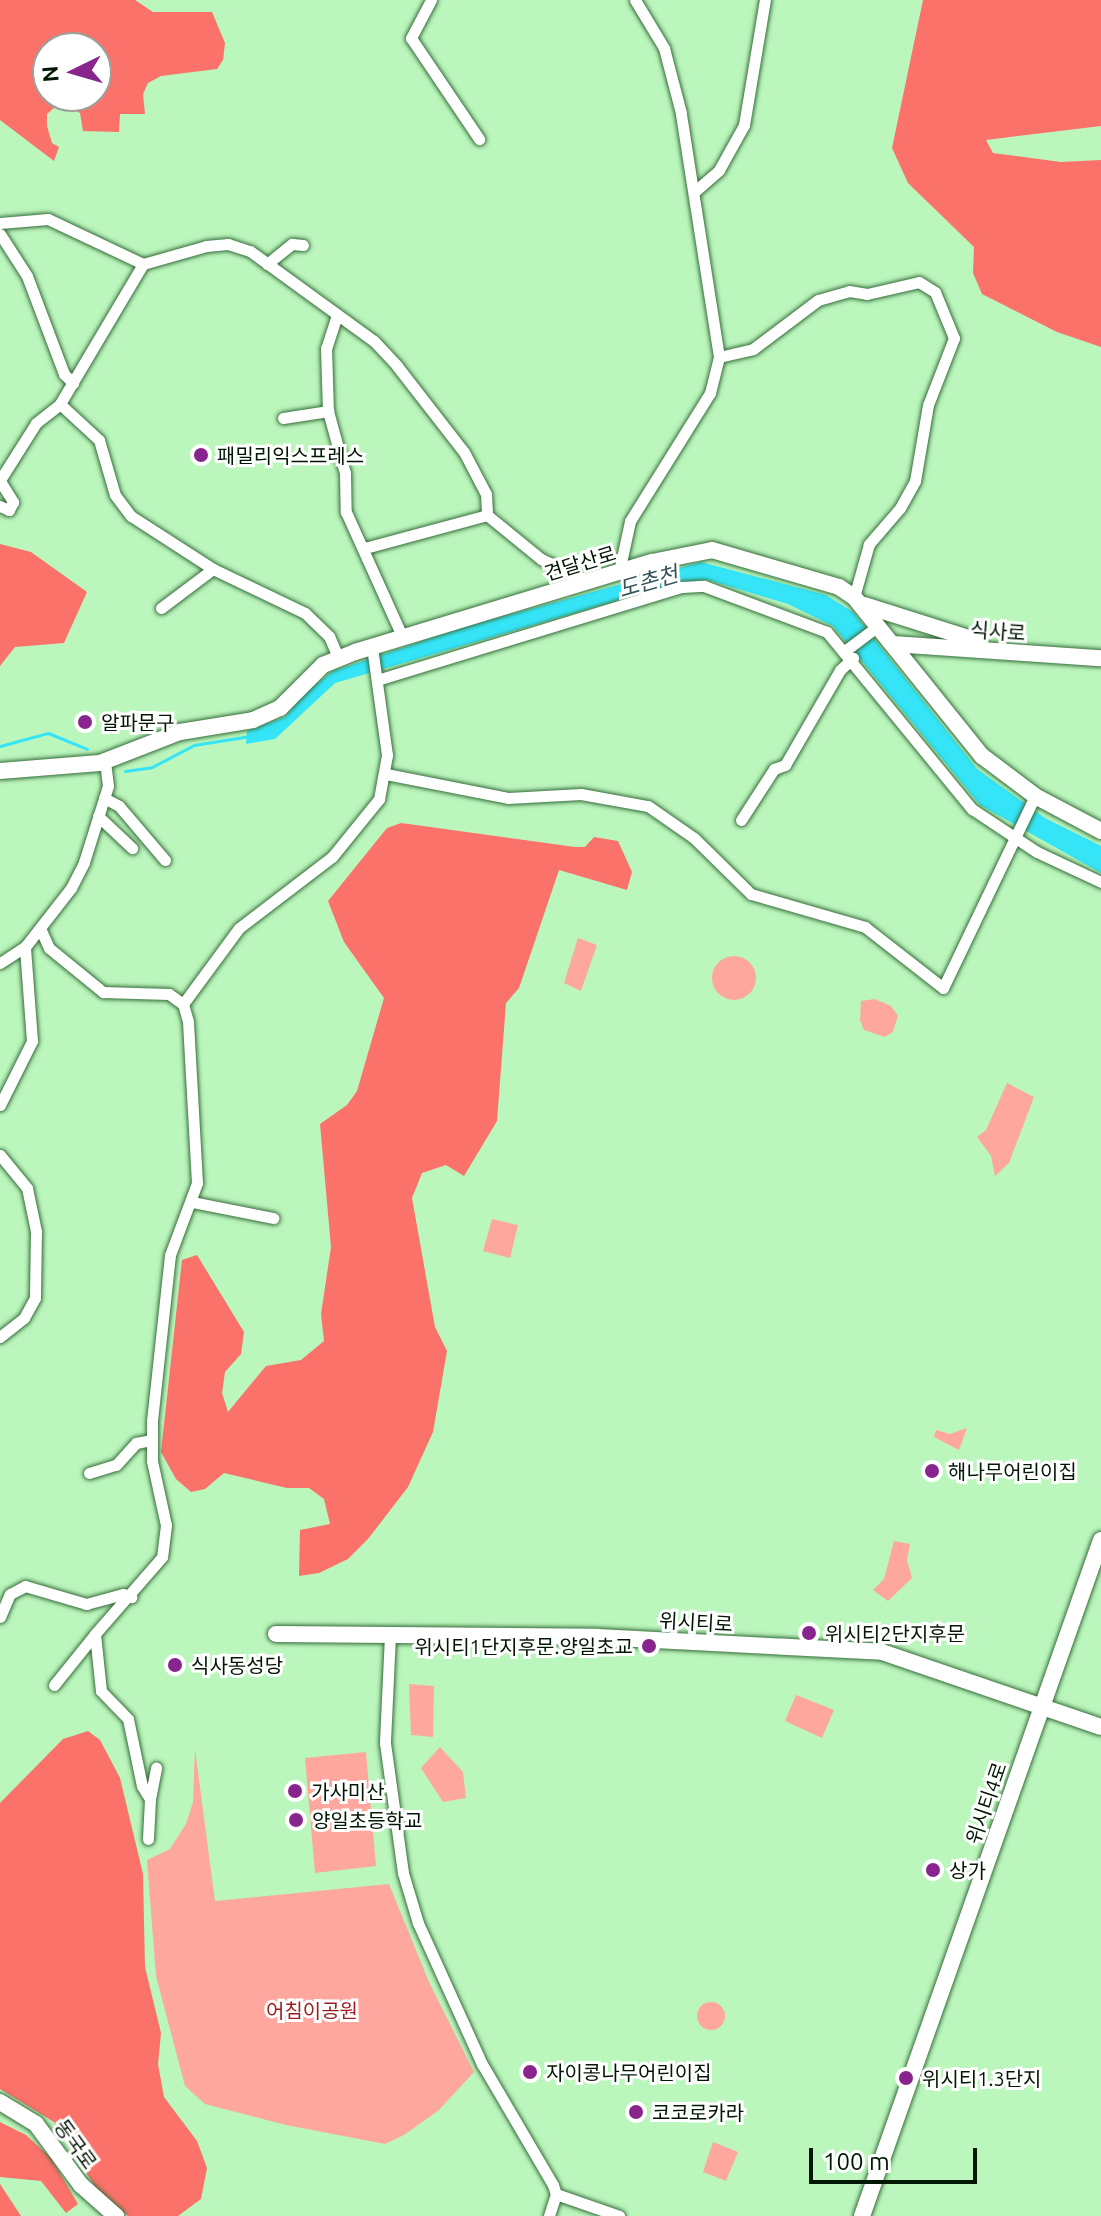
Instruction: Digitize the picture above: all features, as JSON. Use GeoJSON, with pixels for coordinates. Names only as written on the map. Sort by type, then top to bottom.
{"type":"FeatureCollection","features":[{"type":"Feature","properties":{"kind":"street"},"geometry":{"type":"LineString","coordinates":[[431,0],[411,38],[479,139]]}},
{"type":"Feature","properties":{"kind":"street"},"geometry":{"type":"LineString","coordinates":[[619,572],[630,521],[710,393],[719,357],[694,192],[664,48],[635,0]]}},
{"type":"Feature","properties":{"kind":"street"},"geometry":{"type":"LineString","coordinates":[[694,192],[719,170],[744,125],[765,0]]}},
{"type":"Feature","properties":{"kind":"street"},"geometry":{"type":"LineString","coordinates":[[0,223],[48,219],[143,264],[228,244],[267,264],[337,315],[397,366],[464,452],[486,494],[487,515],[541,559],[588,581]]}},
{"type":"Feature","properties":{"kind":"street"},"geometry":{"type":"LineString","coordinates":[[0,234],[27,276],[64,374],[73,383]]}},
{"type":"Feature","properties":{"kind":"street"},"geometry":{"type":"LineString","coordinates":[[267,264],[292,244],[303,245]]}},
{"type":"Feature","properties":{"kind":"street"},"geometry":{"type":"LineString","coordinates":[[0,506],[9,510],[13,502],[0,480],[36,423],[60,404],[143,264]]}},
{"type":"Feature","properties":{"kind":"street"},"geometry":{"type":"LineString","coordinates":[[719,357],[753,349],[818,300],[849,291],[867,294],[919,282],[935,292],[954,338],[928,405],[915,481],[900,508],[869,544],[859,601],[910,624],[980,642],[992,650]]}},
{"type":"Feature","properties":{"kind":"street"},"geometry":{"type":"LineString","coordinates":[[337,315],[326,348],[328,411],[345,473],[346,512],[365,548],[403,638]]}},
{"type":"Feature","properties":{"kind":"street"},"geometry":{"type":"LineString","coordinates":[[60,404],[99,440],[115,495],[131,516],[213,569],[305,613],[329,636],[339,659]]}},
{"type":"Feature","properties":{"kind":"street"},"geometry":{"type":"LineString","coordinates":[[283,418],[328,411]]}},
{"type":"Feature","properties":{"kind":"street"},"geometry":{"type":"LineString","coordinates":[[365,548],[487,515]]}},
{"type":"Feature","properties":{"kind":"street","name":"견달산로"},"geometry":{"type":"LineString","coordinates":[[0,771],[105,762],[168,736],[273,713],[306,678],[339,659],[588,581],[712,550],[839,587],[859,601],[965,738],[1034,799],[1101,831]]}},
{"type":"Feature","properties":{"kind":"street"},"geometry":{"type":"LineString","coordinates":[[161,608],[213,569]]}},
{"type":"Feature","properties":{"kind":"street"},"geometry":{"type":"LineString","coordinates":[[376,677],[682,587],[704,586],[786,614],[827,632],[849,652],[903,729],[972,809],[1101,882]]}},
{"type":"Feature","properties":{"kind":"street"},"geometry":{"type":"LineString","coordinates":[[741,820],[774,769],[785,765],[849,652],[878,627]]}},
{"type":"Feature","properties":{"kind":"street","name":"식사로"},"geometry":{"type":"LineString","coordinates":[[893,644],[1101,658]]}},
{"type":"Feature","properties":{"kind":"street"},"geometry":{"type":"LineString","coordinates":[[54,1685],[162,1557],[166,1525],[152,1440],[170,1255],[197,1183],[183,1004],[256,910],[353,836],[379,799],[386,774],[372,650]]}},
{"type":"Feature","properties":{"kind":"street"},"geometry":{"type":"LineString","coordinates":[[0,963],[25,947],[71,888],[104,798],[105,762]]}},
{"type":"Feature","properties":{"kind":"street"},"geometry":{"type":"LineString","coordinates":[[386,774],[508,798],[581,794],[648,806],[694,838],[751,894],[865,927],[943,988],[1034,799]]}},
{"type":"Feature","properties":{"kind":"street"},"geometry":{"type":"LineString","coordinates":[[104,798],[119,806],[165,860]]}},
{"type":"Feature","properties":{"kind":"street"},"geometry":{"type":"LineString","coordinates":[[98,816],[132,848]]}},
{"type":"Feature","properties":{"kind":"street"},"geometry":{"type":"LineString","coordinates":[[40,928],[49,948],[103,992],[169,994],[183,1004]]}},
{"type":"Feature","properties":{"kind":"street"},"geometry":{"type":"LineString","coordinates":[[0,1105],[32,1041],[25,947]]}},
{"type":"Feature","properties":{"kind":"street"},"geometry":{"type":"LineString","coordinates":[[0,1155],[27,1188],[36,1244],[35,1298],[24,1318],[0,1337]]}},
{"type":"Feature","properties":{"kind":"street"},"geometry":{"type":"LineString","coordinates":[[192,1202],[273,1218]]}},
{"type":"Feature","properties":{"kind":"street"},"geometry":{"type":"LineString","coordinates":[[89,1473],[116,1465],[136,1443],[152,1440]]}},
{"type":"Feature","properties":{"kind":"street","name":"위시티4로"},"geometry":{"type":"LineString","coordinates":[[862,2216],[1101,1540]]}},
{"type":"Feature","properties":{"kind":"street"},"geometry":{"type":"LineString","coordinates":[[0,1617],[10,1594],[25,1586],[86,1604],[123,1594],[131,1597]]}},
{"type":"Feature","properties":{"kind":"street"},"geometry":{"type":"LineString","coordinates":[[95,1634],[101,1691],[128,1719],[142,1786],[150,1799]]}},
{"type":"Feature","properties":{"kind":"street","name":"위시티로"},"geometry":{"type":"LineString","coordinates":[[276,1634],[598,1637],[882,1652],[1101,1727]]}},
{"type":"Feature","properties":{"kind":"street"},"geometry":{"type":"LineString","coordinates":[[390,1635],[385,1743],[403,1873],[418,1923],[482,2064],[556,2194],[619,2216]]}},
{"type":"Feature","properties":{"kind":"street"},"geometry":{"type":"LineString","coordinates":[[148,1839],[150,1799],[156,1768]]}},
{"type":"Feature","properties":{"kind":"street","name":"동국로"},"geometry":{"type":"LineString","coordinates":[[0,2102],[36,2124],[81,2185],[116,2216]]}},
{"type":"Feature","properties":{"kind":"street"},"geometry":{"type":"LineString","coordinates":[[549,2216],[556,2194]]}},
{"type":"Feature","properties":{"kind":"green space"},"geometry":{"type":"Polygon","coordinates":[[[578,938],[597,945],[581,991],[564,983],[578,938]]]}},
{"type":"Feature","properties":{"kind":"green space"},"geometry":{"type":"Polygon","coordinates":[[[734,956],[750,962],[756,978],[750,994],[734,1000],[718,994],[712,978],[718,962],[734,956]]]}},
{"type":"Feature","properties":{"kind":"green space"},"geometry":{"type":"Polygon","coordinates":[[[875,999],[891,1006],[898,1016],[893,1032],[885,1037],[864,1030],[860,1020],[861,1001],[875,999]]]}},
{"type":"Feature","properties":{"kind":"green space"},"geometry":{"type":"Polygon","coordinates":[[[1007,1083],[1034,1097],[1009,1163],[995,1176],[991,1156],[977,1137],[986,1130],[1007,1083]]]}},
{"type":"Feature","properties":{"kind":"green space"},"geometry":{"type":"Polygon","coordinates":[[[492,1219],[518,1225],[510,1258],[483,1251],[492,1219]]]}},
{"type":"Feature","properties":{"kind":"green space"},"geometry":{"type":"Polygon","coordinates":[[[967,1428],[959,1450],[934,1437],[936,1430],[950,1434],[967,1428]]]}},
{"type":"Feature","properties":{"kind":"green space"},"geometry":{"type":"Polygon","coordinates":[[[894,1541],[910,1544],[907,1560],[912,1578],[888,1601],[873,1590],[884,1579],[894,1541]]]}},
{"type":"Feature","properties":{"kind":"green space"},"geometry":{"type":"Polygon","coordinates":[[[409,1684],[434,1686],[433,1737],[411,1735],[409,1684]]]}},
{"type":"Feature","properties":{"kind":"green space"},"geometry":{"type":"Polygon","coordinates":[[[796,1695],[834,1710],[822,1738],[785,1721],[796,1695]]]}},
{"type":"Feature","properties":{"kind":"green space"},"geometry":{"type":"Polygon","coordinates":[[[440,1747],[463,1772],[466,1798],[443,1802],[421,1768],[440,1747]]]}},
{"type":"Feature","properties":{"kind":"green space","name":"어침이공원"},"geometry":{"type":"Polygon","coordinates":[[[195,1749],[215,1901],[389,1884],[429,1982],[474,2072],[439,2110],[404,2135],[385,2144],[286,2125],[205,2104],[185,2086],[156,1976],[147,1860],[170,1849],[186,1824],[193,1802],[195,1749]]]}},
{"type":"Feature","properties":{"kind":"green space"},"geometry":{"type":"Polygon","coordinates":[[[366,1752],[376,1866],[315,1873],[305,1758],[366,1752]]]}},
{"type":"Feature","properties":{"kind":"green space"},"geometry":{"type":"Polygon","coordinates":[[[711,2002],[721,2006],[725,2016],[721,2026],[711,2030],[701,2026],[697,2016],[701,2006],[711,2002]]]}},
{"type":"Feature","properties":{"kind":"green space"},"geometry":{"type":"Polygon","coordinates":[[[713,2142],[738,2152],[726,2181],[703,2172],[713,2142]]]}},
{"type":"Feature","properties":{"kind":"shaded area"},"geometry":{"type":"Polygon","coordinates":[[[0,0],[135,0],[153,12],[212,12],[225,43],[223,60],[217,69],[161,76],[148,83],[143,94],[145,114],[120,114],[119,132],[83,131],[78,112],[112,112],[112,32],[32,32],[32,112],[49,112],[47,126],[52,143],[59,147],[54,161],[0,120],[0,0]]]}},
{"type":"Feature","properties":{"kind":"shaded area"},"geometry":{"type":"Polygon","coordinates":[[[923,0],[1101,0],[1101,126],[986,140],[993,153],[1061,162],[1101,160],[1101,347],[1057,332],[982,294],[973,273],[974,247],[908,183],[892,148],[923,0]]]}},
{"type":"Feature","properties":{"kind":"shaded area"},"geometry":{"type":"Polygon","coordinates":[[[0,544],[31,552],[87,592],[64,643],[15,647],[0,666],[0,544]]]}},
{"type":"Feature","properties":{"kind":"shaded area"},"geometry":{"type":"Polygon","coordinates":[[[401,823],[575,847],[585,847],[594,837],[618,841],[632,872],[627,890],[559,870],[519,988],[506,1003],[497,1121],[464,1176],[446,1165],[422,1173],[412,1198],[435,1327],[447,1351],[433,1432],[408,1487],[368,1539],[348,1559],[319,1573],[299,1576],[300,1530],[330,1524],[324,1499],[309,1488],[287,1488],[224,1473],[205,1489],[191,1492],[176,1479],[161,1452],[182,1260],[197,1255],[244,1332],[241,1354],[225,1372],[222,1393],[228,1412],[266,1366],[301,1360],[324,1341],[321,1314],[331,1247],[320,1124],[347,1105],[357,1091],[384,998],[344,942],[328,901],[387,828],[401,823]]]}},
{"type":"Feature","properties":{"kind":"shaded area"},"geometry":{"type":"Polygon","coordinates":[[[88,1731],[100,1740],[120,1778],[143,1874],[145,1967],[161,2033],[158,2064],[164,2097],[197,2141],[207,2168],[201,2199],[178,2216],[128,2216],[96,2188],[54,2122],[0,2089],[0,1803],[63,1739],[88,1731]]]}},
{"type":"Feature","properties":{"kind":"shaded area"},"geometry":{"type":"Polygon","coordinates":[[[0,2122],[26,2135],[51,2158],[78,2204],[66,2213],[41,2181],[0,2177],[0,2122]]]}},
{"type":"Feature","properties":{"kind":"shaded area"},"geometry":{"type":"Polygon","coordinates":[[[0,2184],[21,2216],[0,2216],[0,2184]]]}},
{"type":"Feature","properties":{"kind":"water"},"geometry":{"type":"Polygon","coordinates":[[[701,562],[826,595],[853,612],[977,769],[1045,818],[1101,846],[1101,873],[980,805],[833,626],[788,604],[708,580],[681,582],[335,683],[275,739],[246,744],[247,731],[285,717],[304,694],[333,671],[465,627],[701,562]]]}},
{"type":"Feature","properties":{"kind":"waterway","name":"도촌천"},"geometry":{"type":"LineString","coordinates":[[0,746],[48,733],[87,749]]}},
{"type":"Feature","properties":{"kind":"waterway","name":"도촌천"},"geometry":{"type":"LineString","coordinates":[[125,771],[152,767],[194,745],[250,736]]}},
{"type":"Feature","properties":{"kind":"place","name":"패밀리익스프레스"},"geometry":{"type":"Point","coordinates":[201,455]}},
{"type":"Feature","properties":{"kind":"place","name":"알파문구"},"geometry":{"type":"Point","coordinates":[85,722]}},
{"type":"Feature","properties":{"kind":"place","name":"해나무어린이집"},"geometry":{"type":"Point","coordinates":[932,1471]}},
{"type":"Feature","properties":{"kind":"place","name":"위시티2단지후문"},"geometry":{"type":"Point","coordinates":[809,1633]}},
{"type":"Feature","properties":{"kind":"place","name":"위시티1단지후문.양일초교"},"geometry":{"type":"Point","coordinates":[649,1646]}},
{"type":"Feature","properties":{"kind":"place","name":"식사동성당"},"geometry":{"type":"Point","coordinates":[175,1665]}},
{"type":"Feature","properties":{"kind":"place","name":"가사미산"},"geometry":{"type":"Point","coordinates":[295,1791]}},
{"type":"Feature","properties":{"kind":"place","name":"양일초등학교"},"geometry":{"type":"Point","coordinates":[296,1820]}},
{"type":"Feature","properties":{"kind":"place","name":"상가"},"geometry":{"type":"Point","coordinates":[933,1870]}},
{"type":"Feature","properties":{"kind":"place","name":"자이콩나무어린이집"},"geometry":{"type":"Point","coordinates":[530,2072]}},
{"type":"Feature","properties":{"kind":"place","name":"위시티1.3단지"},"geometry":{"type":"Point","coordinates":[906,2078]}},
{"type":"Feature","properties":{"kind":"place","name":"코코로카라"},"geometry":{"type":"Point","coordinates":[636,2112]}}]}
